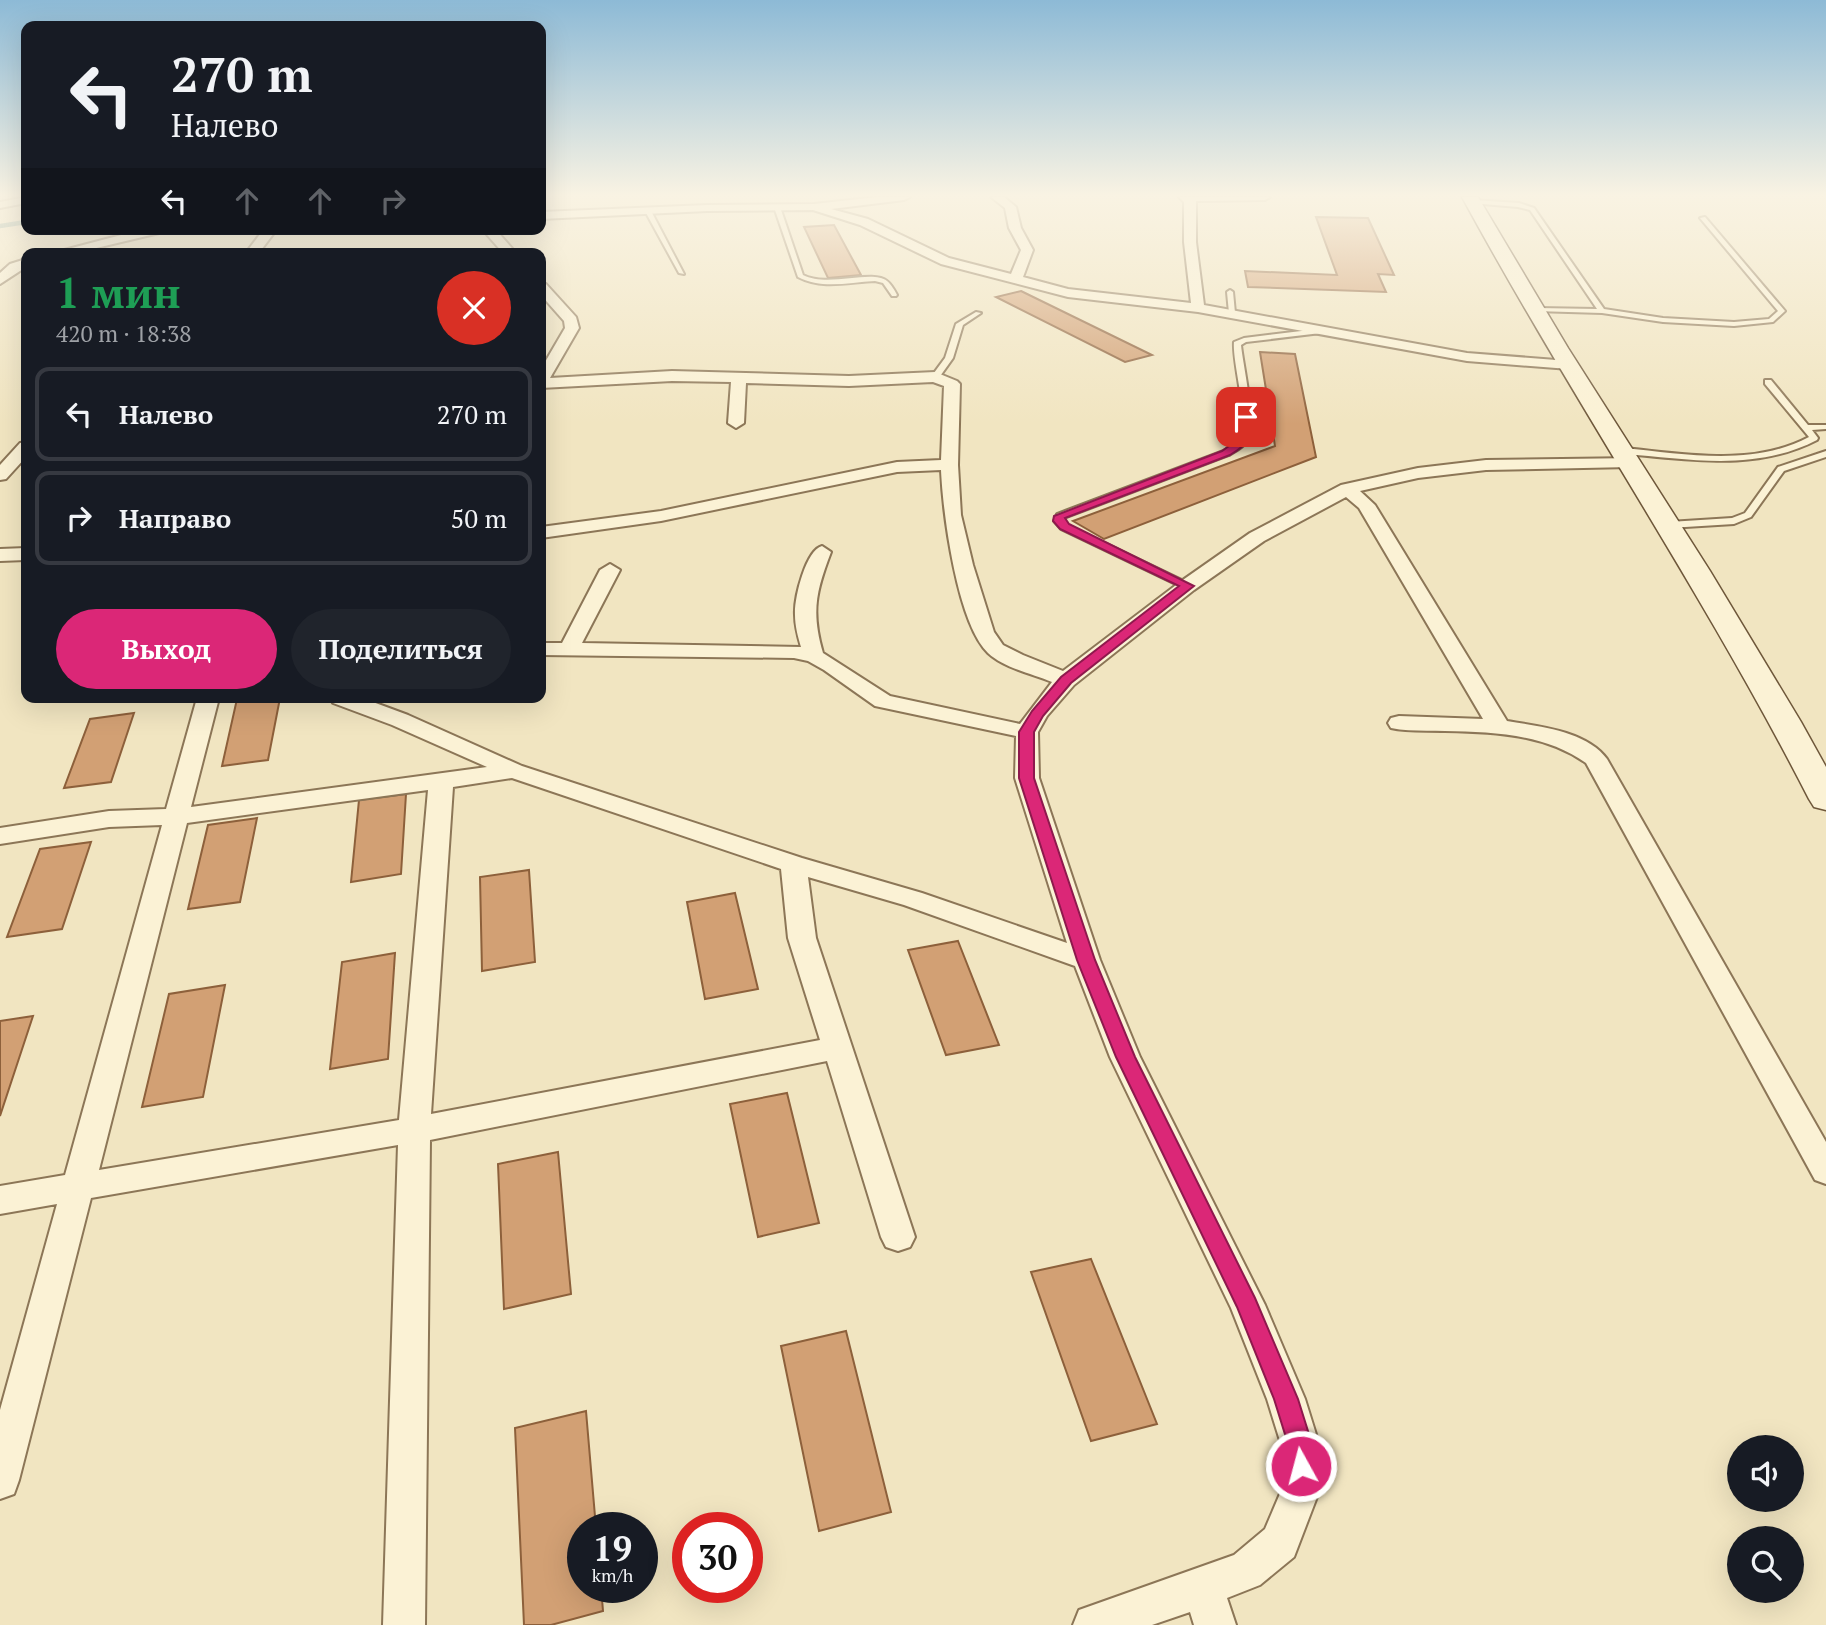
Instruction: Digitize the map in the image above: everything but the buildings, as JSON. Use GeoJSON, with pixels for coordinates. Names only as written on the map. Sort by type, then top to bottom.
{"type":"FeatureCollection","features":[{"type":"Feature","properties":{"kind":"main road"},"geometry":{"type":"LineString","coordinates":[[1514,273],[1785,717],[1826,799]]}},
{"type":"Feature","properties":{"kind":"street"},"geometry":{"type":"LineString","coordinates":[[986,273],[1068,293],[1232,313],[1318,331],[1467,356],[1569,365]]}},
{"type":"Feature","properties":{"kind":"street"},"geometry":{"type":"LineString","coordinates":[[1015,281],[1018,273]]}},
{"type":"Feature","properties":{"kind":"street"},"geometry":{"type":"LineString","coordinates":[[1194,273],[1198,308]]}},
{"type":"Feature","properties":{"kind":"street"},"geometry":{"type":"LineString","coordinates":[[546,292],[571,320],[572,328],[546,373]]}},
{"type":"Feature","properties":{"kind":"street"},"geometry":{"type":"LineString","coordinates":[[546,382],[672,376],[849,382],[935,377],[952,384],[949,465],[952,515],[963,565],[984,632],[996,649],[1066,680]]}},
{"type":"Feature","properties":{"kind":"street"},"geometry":{"type":"LineString","coordinates":[[736,423],[739,379]]}},
{"type":"Feature","properties":{"kind":"street"},"geometry":{"type":"LineString","coordinates":[[0,475],[21,452]]}},
{"type":"Feature","properties":{"kind":"street"},"geometry":{"type":"LineString","coordinates":[[1094,1625],[1246,1571],[1280,1543],[1301,1489],[1300,1444],[1286,1399],[1247,1305],[1125,1057],[1086,960],[1027,778],[1027,732],[1037,714],[1066,680],[1187,586],[1257,537],[1347,489],[1418,473],[1486,465],[1628,457]]}},
{"type":"Feature","properties":{"kind":"street"},"geometry":{"type":"LineString","coordinates":[[546,532],[662,516],[897,467],[949,465]]}},
{"type":"Feature","properties":{"kind":"street"},"geometry":{"type":"LineString","coordinates":[[1347,489],[1366,505],[1499,725]]}},
{"type":"Feature","properties":{"kind":"street"},"geometry":{"type":"LineString","coordinates":[[814,656],[804,626],[803,600],[822,552]]}},
{"type":"Feature","properties":{"kind":"street"},"geometry":{"type":"LineString","coordinates":[[0,555],[21,554]]}},
{"type":"Feature","properties":{"kind":"street"},"geometry":{"type":"LineString","coordinates":[[569,649],[610,569]]}},
{"type":"Feature","properties":{"kind":"street"},"geometry":{"type":"LineString","coordinates":[[546,649],[794,652],[814,656],[883,701],[1027,732]]}},
{"type":"Feature","properties":{"kind":"street"},"geometry":{"type":"LineString","coordinates":[[0,1480],[207,703]]}},
{"type":"Feature","properties":{"kind":"street"},"geometry":{"type":"LineString","coordinates":[[354,703],[400,720],[514,771],[793,864],[913,899],[1086,960]]}},
{"type":"Feature","properties":{"kind":"street"},"geometry":{"type":"LineString","coordinates":[[1399,723],[1499,725],[1566,742],[1585,749],[1595,759],[1826,1171]]}},
{"type":"Feature","properties":{"kind":"street"},"geometry":{"type":"LineString","coordinates":[[0,836],[109,818],[175,817],[514,771]]}},
{"type":"Feature","properties":{"kind":"street"},"geometry":{"type":"LineString","coordinates":[[404,1625],[414,1130],[441,781]]}},
{"type":"Feature","properties":{"kind":"street"},"geometry":{"type":"LineString","coordinates":[[793,864],[802,938],[898,1237]]}},
{"type":"Feature","properties":{"kind":"street"},"geometry":{"type":"LineString","coordinates":[[0,1200],[414,1130],[838,1048]]}},
{"type":"Feature","properties":{"kind":"street"},"geometry":{"type":"LineString","coordinates":[[1203,1587],[1215,1625]]}},
{"type":"Feature","properties":{"kind":"lane"},"geometry":{"type":"LineString","coordinates":[[799,273],[808,282],[819,283],[876,279],[885,282],[894,295]]}},
{"type":"Feature","properties":{"kind":"lane"},"geometry":{"type":"LineString","coordinates":[[1576,273],[1602,311]]}},
{"type":"Feature","properties":{"kind":"lane"},"geometry":{"type":"LineString","coordinates":[[1536,310],[1602,311],[1663,320],[1734,324],[1771,321],[1782,311],[1750,273]]}},
{"type":"Feature","properties":{"kind":"lane"},"geometry":{"type":"LineString","coordinates":[[1230,292],[1232,313]]}},
{"type":"Feature","properties":{"kind":"lane"},"geometry":{"type":"LineString","coordinates":[[935,377],[949,358],[960,324],[978,313]]}},
{"type":"Feature","properties":{"kind":"lane"},"geometry":{"type":"LineString","coordinates":[[1187,586],[1064,527],[1059,521],[1060,516],[1226,453],[1241,444],[1246,438],[1246,417],[1237,344],[1244,340],[1318,331]]}},
{"type":"Feature","properties":{"kind":"lane"},"geometry":{"type":"LineString","coordinates":[[1628,457],[1733,459],[1800,448],[1814,438],[1768,382]]}},
{"type":"Feature","properties":{"kind":"lane"},"geometry":{"type":"LineString","coordinates":[[1805,428],[1826,427]]}},
{"type":"Feature","properties":{"kind":"lane"},"geometry":{"type":"LineString","coordinates":[[1669,525],[1734,521],[1748,515],[1781,468],[1826,454]]}},
{"type":"Feature","properties":{"kind":"route"},"geometry":{"type":"LineString","coordinates":[[1246,417],[1246,438],[1226,453],[1060,516],[1059,521],[1064,527],[1187,586],[1066,680],[1037,714],[1027,732],[1027,778],[1086,960],[1125,1057],[1247,1305],[1286,1399],[1300,1444],[1301,1466]]}}]}
